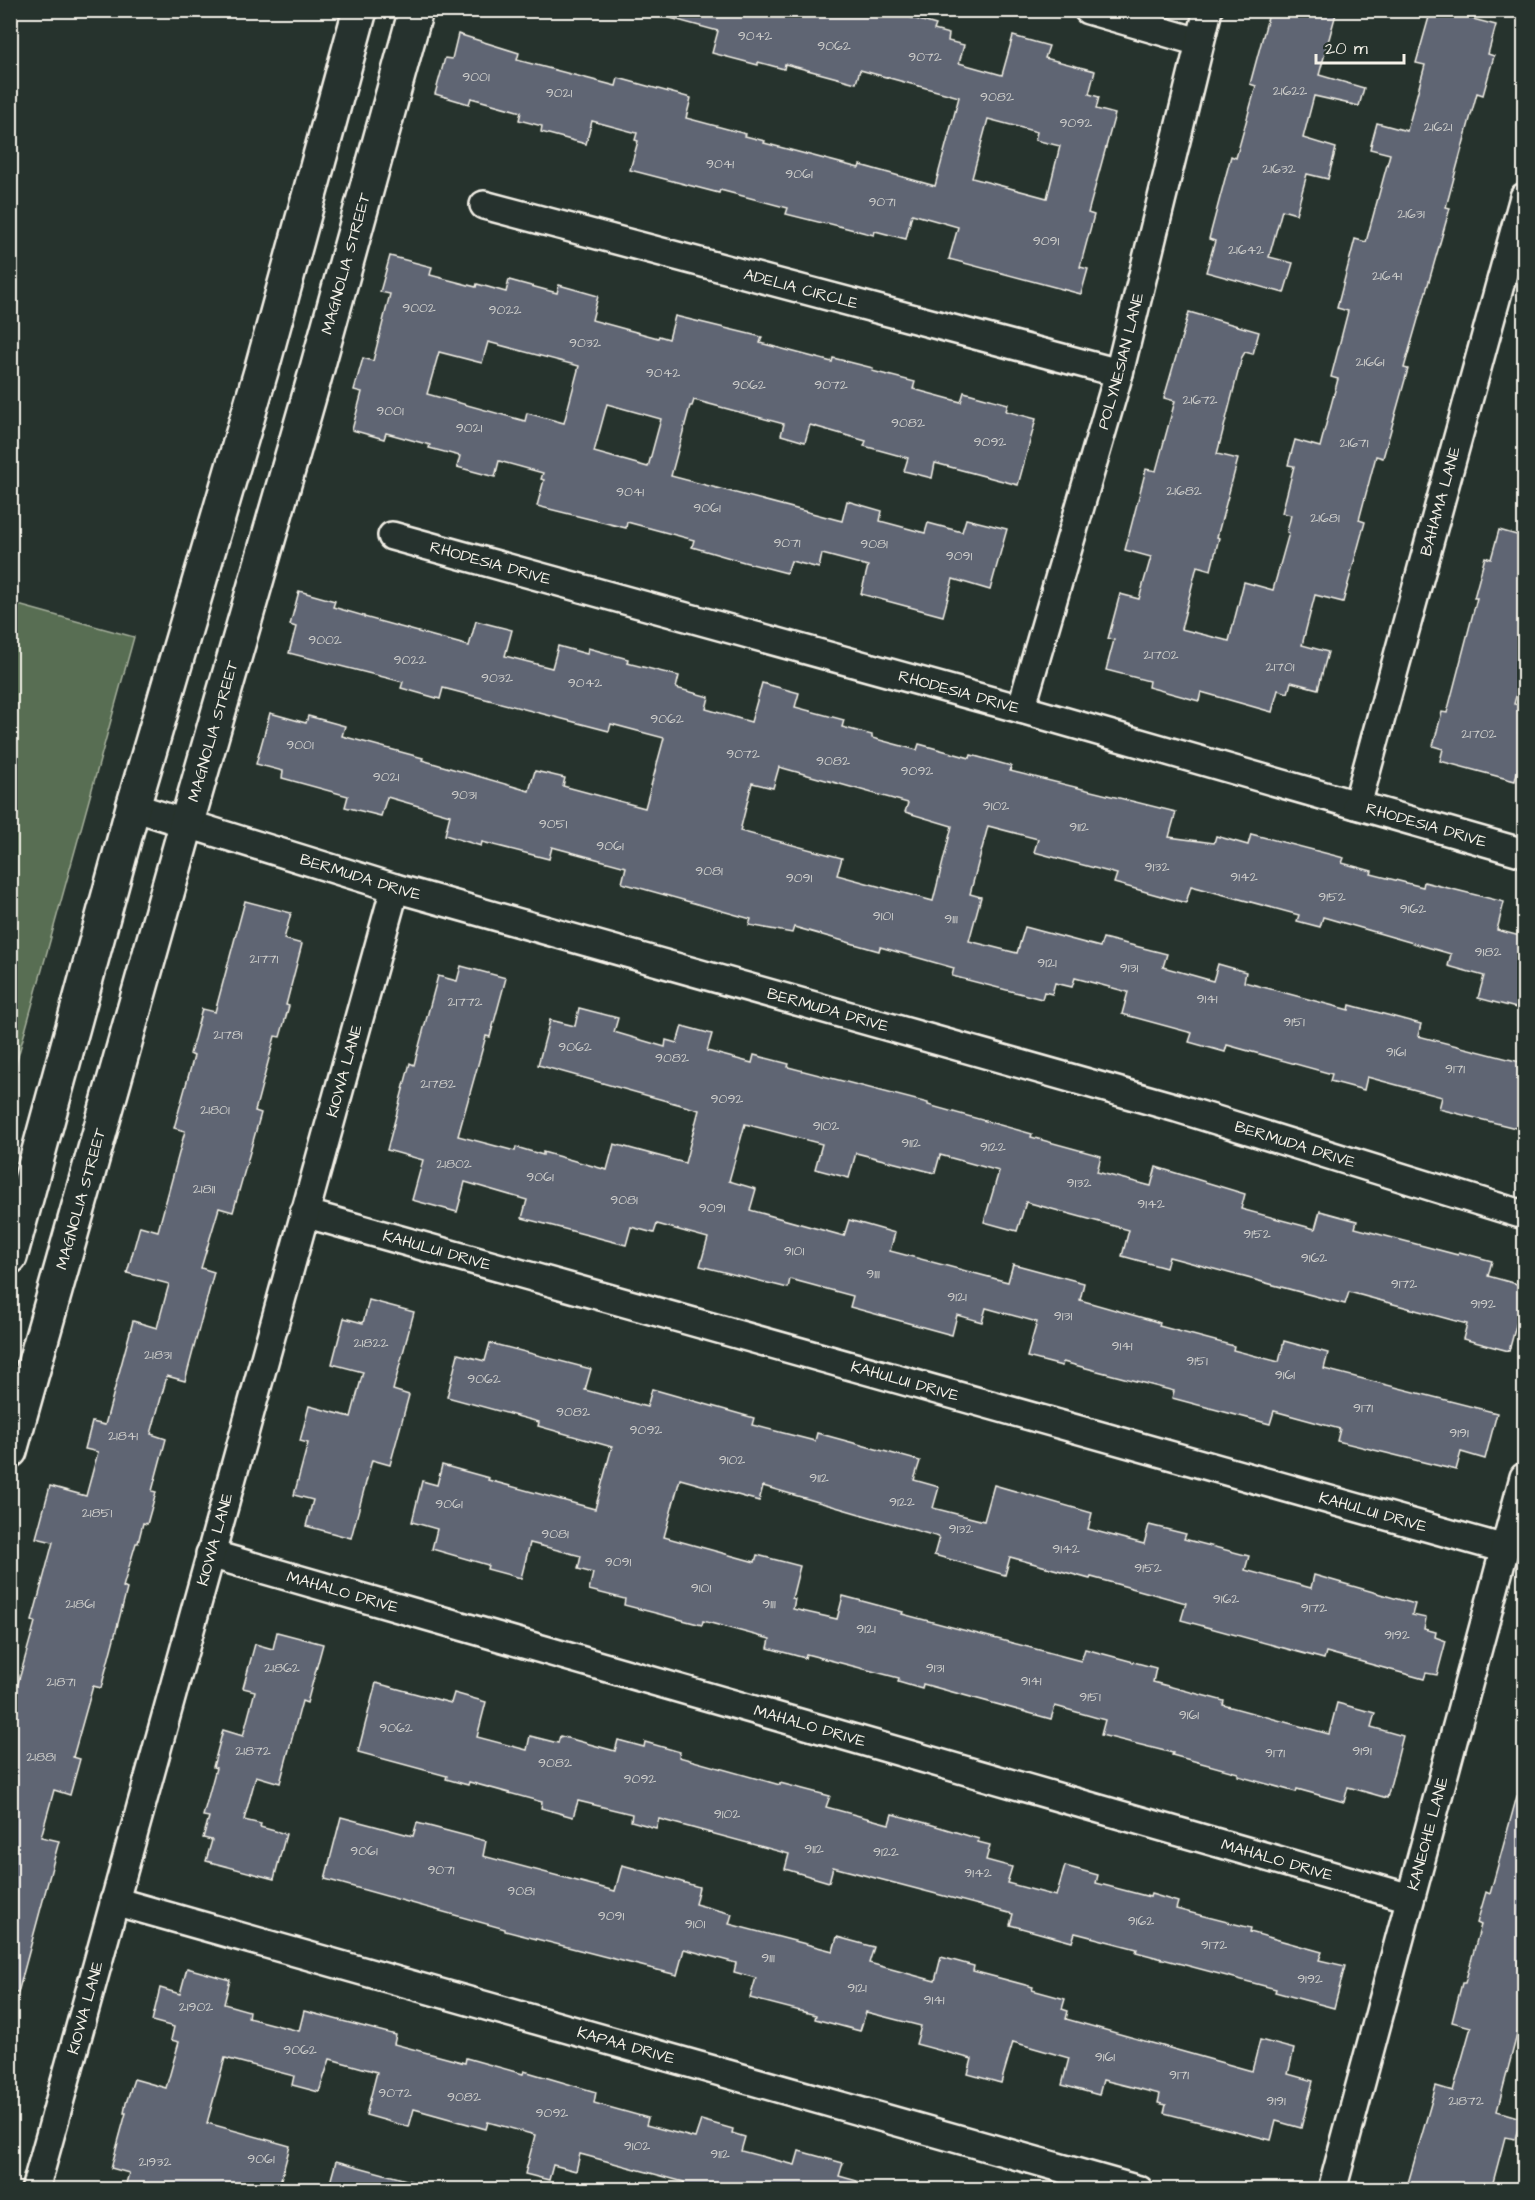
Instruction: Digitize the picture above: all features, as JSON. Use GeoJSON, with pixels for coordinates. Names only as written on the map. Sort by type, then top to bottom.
{"type":"FeatureCollection","features":[{"type":"Feature","properties":{"kind":"main road"},"geometry":{"type":"LineString","coordinates":[[10,1257],[133,807],[262,368],[360,10]]}},
{"type":"Feature","properties":{"kind":"main road","name":"MAGNOLIA STREET"},"geometry":{"type":"LineString","coordinates":[[10,1451],[310,394],[416,10]]}},
{"type":"Feature","properties":{"kind":"street"},"geometry":{"type":"LineString","coordinates":[[1088,10],[1199,42]]}},
{"type":"Feature","properties":{"kind":"street","name":"POLYNESIAN LANE"},"geometry":{"type":"LineString","coordinates":[[1021,709],[1119,373],[1208,10]]}},
{"type":"Feature","properties":{"kind":"street","name":"BAHAMA LANE"},"geometry":{"type":"LineString","coordinates":[[1357,805],[1524,197]]}},
{"type":"Feature","properties":{"kind":"street","name":"ADELIA CIRCLE"},"geometry":{"type":"LineString","coordinates":[[484,205],[1119,373]]}},
{"type":"Feature","properties":{"kind":"street","name":"RHODESIA DRIVE"},"geometry":{"type":"LineString","coordinates":[[392,536],[1021,709],[1524,853]]}},
{"type":"Feature","properties":{"kind":"street","name":"BERMUDA DRIVE"},"geometry":{"type":"LineString","coordinates":[[133,807],[395,888],[1177,1108],[1524,1215]]}},
{"type":"Feature","properties":{"kind":"street","name":"KIOWA LANE"},"geometry":{"type":"LineString","coordinates":[[35,2190],[395,888]]}},
{"type":"Feature","properties":{"kind":"street","name":"KAHULUI DRIVE"},"geometry":{"type":"LineString","coordinates":[[304,1213],[1505,1549]]}},
{"type":"Feature","properties":{"kind":"street","name":"KANEOHE LANE"},"geometry":{"type":"LineString","coordinates":[[1332,2190],[1524,1478]]}},
{"type":"Feature","properties":{"kind":"street","name":"MAHALO DRIVE"},"geometry":{"type":"LineString","coordinates":[[210,1554],[1410,1898]]}},
{"type":"Feature","properties":{"kind":"street","name":"KAPAA DRIVE"},"geometry":{"type":"LineString","coordinates":[[114,1901],[1139,2190]]}},
{"type":"Feature","properties":{"kind":"green space"},"geometry":{"type":"Polygon","coordinates":[[[10,603],[134,637],[11,1082],[10,603]]]}},
{"type":"Feature","properties":{"kind":"building"},"geometry":{"type":"Polygon","coordinates":[[[671,10],[885,10],[936,25],[934,30],[949,34],[948,41],[964,45],[959,63],[1002,75],[1013,36],[1049,46],[1045,58],[1095,71],[1089,94],[1099,97],[1096,109],[1115,114],[1088,213],[1094,215],[1080,267],[1088,269],[1081,294],[949,259],[958,227],[912,214],[906,239],[875,231],[874,235],[786,214],[788,208],[630,170],[638,141],[635,140],[637,133],[592,121],[586,144],[541,132],[542,126],[519,120],[521,112],[471,98],[469,104],[435,94],[445,58],[452,59],[458,34],[519,53],[517,60],[616,86],[618,78],[691,98],[686,118],[746,134],[745,136],[765,141],[764,143],[859,168],[860,165],[935,186],[959,97],[860,70],[856,83],[785,64],[784,69],[712,53],[718,31],[670,18],[671,10]],[[988,119],[972,178],[1047,198],[1060,146],[1035,140],[1037,132],[988,119]]]}},
{"type":"Feature","properties":{"kind":"building"},"geometry":{"type":"Polygon","coordinates":[[[1270,10],[1337,10],[1319,75],[1364,88],[1359,106],[1314,96],[1303,138],[1336,148],[1328,179],[1307,174],[1296,214],[1282,210],[1269,257],[1293,263],[1284,293],[1206,272],[1215,241],[1209,239],[1231,156],[1236,158],[1256,86],[1250,84],[1270,10]]]}},
{"type":"Feature","properties":{"kind":"building"},"geometry":{"type":"Polygon","coordinates":[[[1431,10],[1476,10],[1473,19],[1496,25],[1488,54],[1494,56],[1483,95],[1477,93],[1446,207],[1450,208],[1404,368],[1408,369],[1383,458],[1376,456],[1359,520],[1365,522],[1343,602],[1315,595],[1302,645],[1328,652],[1318,689],[1291,682],[1288,693],[1278,690],[1272,712],[1201,692],[1199,701],[1148,687],[1149,681],[1106,670],[1114,640],[1108,639],[1120,594],[1139,599],[1151,557],[1125,550],[1146,469],[1156,471],[1175,401],[1164,398],[1189,312],[1259,332],[1253,354],[1245,352],[1242,357],[1217,454],[1238,459],[1217,537],[1219,538],[1211,570],[1197,566],[1181,629],[1229,641],[1244,582],[1273,590],[1289,533],[1287,532],[1291,515],[1282,513],[1294,466],[1288,465],[1295,440],[1320,447],[1338,379],[1331,377],[1348,311],[1337,308],[1355,239],[1366,242],[1390,154],[1370,149],[1377,123],[1407,131],[1425,65],[1416,63],[1431,10]]]}},
{"type":"Feature","properties":{"kind":"building"},"geometry":{"type":"Polygon","coordinates":[[[390,256],[432,267],[430,275],[476,287],[477,284],[506,292],[509,280],[557,293],[559,285],[598,296],[592,320],[658,338],[659,336],[669,339],[675,316],[762,337],[760,343],[832,362],[833,358],[873,368],[872,371],[915,382],[913,389],[961,402],[964,392],[1008,404],[1006,411],[1036,419],[1018,485],[935,463],[932,478],[904,471],[908,458],[864,446],[866,441],[810,425],[805,442],[781,435],[784,424],[694,400],[690,406],[671,476],[842,521],[847,501],[882,511],[880,521],[925,533],[928,523],[962,532],[966,519],[1007,529],[990,590],[953,579],[943,616],[861,594],[868,566],[822,554],[819,568],[791,561],[787,573],[744,562],[692,547],[694,540],[627,522],[626,528],[537,506],[544,480],[541,479],[543,473],[499,461],[495,477],[457,467],[460,456],[429,448],[430,445],[386,433],[384,439],[352,430],[362,392],[354,390],[363,358],[373,361],[390,294],[380,292],[390,256]],[[488,342],[482,363],[439,352],[427,394],[525,421],[527,413],[564,423],[579,366],[488,342]],[[607,404],[594,452],[648,467],[661,419],[607,404]]]}},
{"type":"Feature","properties":{"kind":"building"},"geometry":{"type":"Polygon","coordinates":[[[1499,530],[1524,537],[1524,666],[1514,704],[1524,706],[1518,733],[1524,735],[1524,746],[1515,781],[1440,761],[1443,749],[1433,746],[1442,712],[1447,713],[1477,598],[1474,598],[1485,557],[1491,559],[1499,530]]]}},
{"type":"Feature","properties":{"kind":"building"},"geometry":{"type":"Polygon","coordinates":[[[299,591],[335,601],[333,607],[469,646],[476,621],[512,630],[505,656],[552,668],[558,646],[587,654],[588,648],[628,659],[627,663],[679,676],[676,688],[709,697],[706,709],[751,722],[762,683],[799,693],[795,707],[844,720],[842,727],[872,735],[872,738],[917,750],[919,744],[970,758],[971,755],[1011,766],[1010,771],[1176,812],[1169,837],[1214,843],[1216,836],[1248,845],[1251,834],[1344,858],[1342,863],[1372,871],[1371,874],[1423,887],[1424,882],[1504,902],[1497,930],[1524,937],[1524,1010],[1478,998],[1484,976],[1448,966],[1451,954],[1323,917],[1320,927],[1297,921],[1299,915],[1191,886],[1186,903],[1114,883],[1117,874],[1034,852],[1038,839],[988,826],[970,894],[981,897],[969,941],[1017,953],[1025,927],[1100,947],[1103,938],[1167,954],[1163,967],[1213,981],[1218,964],[1246,972],[1244,982],[1349,1010],[1350,1005],[1421,1024],[1418,1036],[1524,1063],[1524,1130],[1439,1109],[1442,1097],[1367,1077],[1364,1090],[1330,1081],[1332,1074],[1227,1045],[1225,1052],[1189,1042],[1192,1033],[1122,1014],[1128,992],[1075,978],[1072,987],[1055,983],[1052,994],[1044,992],[1042,999],[952,976],[954,968],[880,947],[879,951],[794,927],[792,933],[749,925],[751,919],[622,883],[626,867],[552,847],[549,859],[482,842],[481,846],[445,835],[450,815],[387,797],[381,816],[345,807],[348,796],[282,778],[283,771],[256,764],[270,713],[306,723],[308,716],[345,726],[342,736],[529,791],[535,771],[565,778],[563,786],[645,808],[664,738],[611,724],[609,731],[443,688],[440,699],[401,688],[403,682],[289,653],[296,627],[290,625],[299,591]],[[779,767],[773,788],[752,783],[740,831],[842,858],[837,875],[933,901],[952,826],[905,812],[908,803],[779,767]]]}},
{"type":"Feature","properties":{"kind":"building"},"geometry":{"type":"Polygon","coordinates":[[[245,901],[291,913],[284,939],[302,944],[286,1005],[289,1006],[280,1037],[275,1036],[255,1111],[261,1113],[233,1212],[219,1208],[201,1268],[214,1272],[185,1381],[167,1376],[151,1434],[166,1439],[152,1491],[156,1492],[147,1524],[143,1523],[138,1543],[136,1543],[123,1587],[127,1589],[101,1688],[93,1686],[73,1757],[80,1759],[70,1795],[54,1790],[41,1837],[59,1841],[18,1993],[10,1992],[10,1712],[35,1622],[32,1621],[53,1542],[36,1538],[50,1486],[86,1496],[98,1452],[85,1449],[92,1422],[105,1425],[133,1321],[157,1328],[169,1284],[127,1273],[140,1226],[158,1231],[185,1131],[174,1128],[194,1056],[190,1054],[202,1009],[215,1012],[245,901]]]}},
{"type":"Feature","properties":{"kind":"building"},"geometry":{"type":"Polygon","coordinates":[[[461,966],[506,978],[490,1037],[486,1036],[458,1136],[515,1151],[516,1147],[543,1155],[543,1152],[607,1170],[614,1144],[685,1163],[699,1110],[538,1065],[550,1020],[575,1026],[579,1008],[618,1018],[614,1032],[665,1047],[666,1040],[677,1043],[682,1026],[712,1034],[707,1051],[752,1063],[754,1055],[789,1064],[788,1067],[928,1103],[928,1105],[1032,1134],[1031,1137],[1101,1156],[1097,1172],[1151,1186],[1156,1167],[1245,1194],[1241,1209],[1315,1229],[1320,1211],[1357,1221],[1355,1228],[1458,1255],[1459,1252],[1492,1261],[1488,1276],[1524,1286],[1524,1296],[1509,1351],[1463,1339],[1467,1324],[1349,1292],[1345,1304],[1169,1257],[1166,1268],[1122,1256],[1129,1230],[1026,1202],[1017,1231],[984,1222],[999,1171],[940,1155],[935,1173],[856,1153],[849,1178],[815,1169],[822,1144],[745,1124],[729,1181],[756,1189],[750,1210],[844,1236],[849,1220],[895,1233],[890,1251],[1008,1282],[1013,1264],[1084,1283],[1080,1300],[1154,1321],[1160,1323],[1159,1326],[1234,1346],[1233,1350],[1279,1362],[1284,1341],[1328,1353],[1324,1369],[1497,1413],[1485,1459],[1461,1452],[1456,1470],[1337,1441],[1340,1429],[1274,1411],[1270,1424],[1172,1398],[1174,1391],[1063,1362],[1062,1366],[1027,1357],[1037,1322],[986,1308],[982,1322],[957,1315],[952,1335],[850,1307],[853,1296],[790,1279],[788,1288],[700,1266],[708,1238],[657,1224],[654,1233],[631,1227],[626,1245],[522,1218],[527,1200],[465,1182],[457,1212],[412,1200],[423,1160],[387,1150],[410,1063],[414,1065],[438,976],[457,981],[461,966]]]}},
{"type":"Feature","properties":{"kind":"building"},"geometry":{"type":"Polygon","coordinates":[[[369,1300],[414,1312],[393,1390],[409,1395],[390,1465],[372,1460],[351,1538],[306,1526],[313,1500],[294,1495],[308,1443],[300,1441],[309,1406],[351,1417],[363,1372],[332,1364],[344,1318],[363,1323],[369,1300]]]}},
{"type":"Feature","properties":{"kind":"building"},"geometry":{"type":"Polygon","coordinates":[[[490,1343],[591,1369],[585,1390],[647,1407],[652,1389],[754,1418],[752,1425],[815,1441],[817,1433],[920,1461],[914,1480],[939,1487],[933,1508],[984,1521],[994,1485],[1092,1513],[1088,1529],[1144,1544],[1149,1525],[1186,1534],[1184,1539],[1249,1556],[1245,1570],[1311,1588],[1314,1575],[1415,1604],[1412,1615],[1426,1618],[1424,1629],[1436,1632],[1435,1637],[1446,1641],[1437,1675],[1426,1673],[1424,1679],[1326,1652],[1324,1659],[1181,1620],[1186,1603],[1091,1577],[1090,1579],[1010,1557],[1005,1575],[934,1555],[939,1537],[763,1486],[759,1501],[680,1479],[664,1537],[755,1562],[757,1555],[800,1566],[792,1598],[795,1599],[793,1609],[837,1619],[843,1596],[903,1612],[902,1614],[1081,1661],[1085,1649],[1156,1668],[1153,1682],[1224,1701],[1223,1705],[1329,1734],[1337,1703],[1375,1713],[1371,1727],[1403,1736],[1387,1798],[1348,1787],[1344,1802],[1297,1789],[1296,1792],[1238,1776],[1238,1773],[1172,1755],[1173,1753],[1101,1735],[1105,1720],[1055,1706],[1051,1719],[923,1684],[922,1689],[898,1682],[899,1678],[806,1654],[805,1658],[768,1648],[770,1639],[703,1621],[702,1625],[624,1605],[625,1599],[589,1590],[593,1573],[578,1569],[581,1556],[530,1543],[521,1578],[487,1569],[488,1565],[432,1549],[437,1529],[412,1522],[422,1481],[437,1485],[442,1465],[595,1509],[612,1447],[538,1426],[539,1422],[447,1397],[458,1354],[485,1361],[490,1343]]]}},
{"type":"Feature","properties":{"kind":"building"},"geometry":{"type":"Polygon","coordinates":[[[277,1632],[323,1644],[307,1703],[302,1701],[280,1783],[256,1776],[244,1820],[286,1834],[274,1879],[206,1861],[212,1840],[203,1838],[209,1817],[203,1816],[223,1730],[243,1736],[255,1691],[243,1688],[255,1644],[273,1649],[277,1632]]]}},
{"type":"Feature","properties":{"kind":"building"},"geometry":{"type":"Polygon","coordinates":[[[376,1683],[451,1703],[454,1693],[486,1702],[477,1737],[527,1750],[530,1736],[558,1743],[560,1736],[615,1751],[618,1740],[644,1747],[645,1742],[680,1752],[679,1757],[780,1785],[780,1783],[830,1796],[826,1807],[889,1824],[892,1814],[979,1839],[978,1842],[990,1845],[986,1860],[1012,1867],[1007,1883],[1056,1896],[1065,1866],[1098,1875],[1096,1883],[1178,1902],[1176,1909],[1251,1928],[1250,1932],[1322,1952],[1319,1960],[1345,1966],[1334,2008],[1275,1992],[1276,1989],[1136,1952],[1137,1949],[1075,1933],[1072,1942],[1010,1925],[1013,1914],[833,1867],[829,1882],[785,1869],[789,1854],[659,1819],[656,1828],[631,1821],[632,1814],[578,1801],[573,1817],[541,1808],[542,1802],[469,1782],[468,1785],[446,1779],[447,1776],[358,1752],[376,1683]]]}},
{"type":"Feature","properties":{"kind":"building"},"geometry":{"type":"Polygon","coordinates":[[[1517,1796],[1524,1797],[1524,2008],[1497,2111],[1521,2118],[1515,2139],[1505,2137],[1491,2190],[1406,2190],[1436,2086],[1453,2091],[1471,2027],[1452,2022],[1481,1925],[1477,1923],[1486,1892],[1490,1894],[1517,1796]]]}},
{"type":"Feature","properties":{"kind":"building"},"geometry":{"type":"Polygon","coordinates":[[[341,1817],[413,1836],[417,1823],[486,1841],[483,1856],[615,1891],[622,1865],[655,1874],[699,1887],[695,1904],[732,1914],[729,1924],[833,1951],[837,1937],[874,1947],[869,1963],[935,1981],[941,1957],[974,1966],[973,1971],[1033,1987],[1032,1990],[1065,1999],[1062,2009],[1068,2011],[1066,2019],[1252,2071],[1260,2040],[1294,2049],[1288,2074],[1313,2081],[1301,2128],[1276,2121],[1271,2140],[1164,2113],[1166,2105],[1158,2103],[1160,2094],[1103,2080],[1099,2095],[1062,2085],[1069,2058],[1013,2042],[1001,2083],[968,2074],[972,2059],[916,2044],[921,2026],[866,2012],[860,2031],[815,2019],[816,2015],[750,1998],[756,1978],[734,1972],[736,1963],[684,1949],[677,1975],[505,1931],[505,1929],[325,1879],[341,1817]]]}},
{"type":"Feature","properties":{"kind":"building"},"geometry":{"type":"Polygon","coordinates":[[[187,1968],[230,1980],[224,2004],[249,2011],[248,2018],[299,2031],[304,2011],[396,2035],[394,2044],[465,2063],[466,2058],[523,2074],[524,2071],[596,2092],[594,2103],[648,2118],[646,2125],[695,2138],[701,2120],[733,2129],[732,2133],[745,2137],[741,2151],[795,2165],[799,2151],[843,2163],[839,2176],[857,2181],[856,2190],[682,2190],[684,2182],[580,2154],[576,2171],[553,2165],[549,2180],[525,2174],[535,2135],[488,2122],[486,2129],[414,2109],[409,2127],[366,2115],[377,2072],[330,2059],[319,2092],[292,2085],[294,2076],[225,2058],[207,2123],[290,2146],[278,2190],[124,2190],[129,2173],[111,2168],[126,2113],[124,2113],[126,2103],[134,2079],[166,2088],[179,2042],[171,2040],[174,2027],[152,2021],[160,1988],[180,1994],[187,1968]]]}},
{"type":"Feature","properties":{"kind":"building"},"geometry":{"type":"Polygon","coordinates":[[[336,2161],[414,2182],[413,2190],[328,2190],[336,2161]]]}}]}
